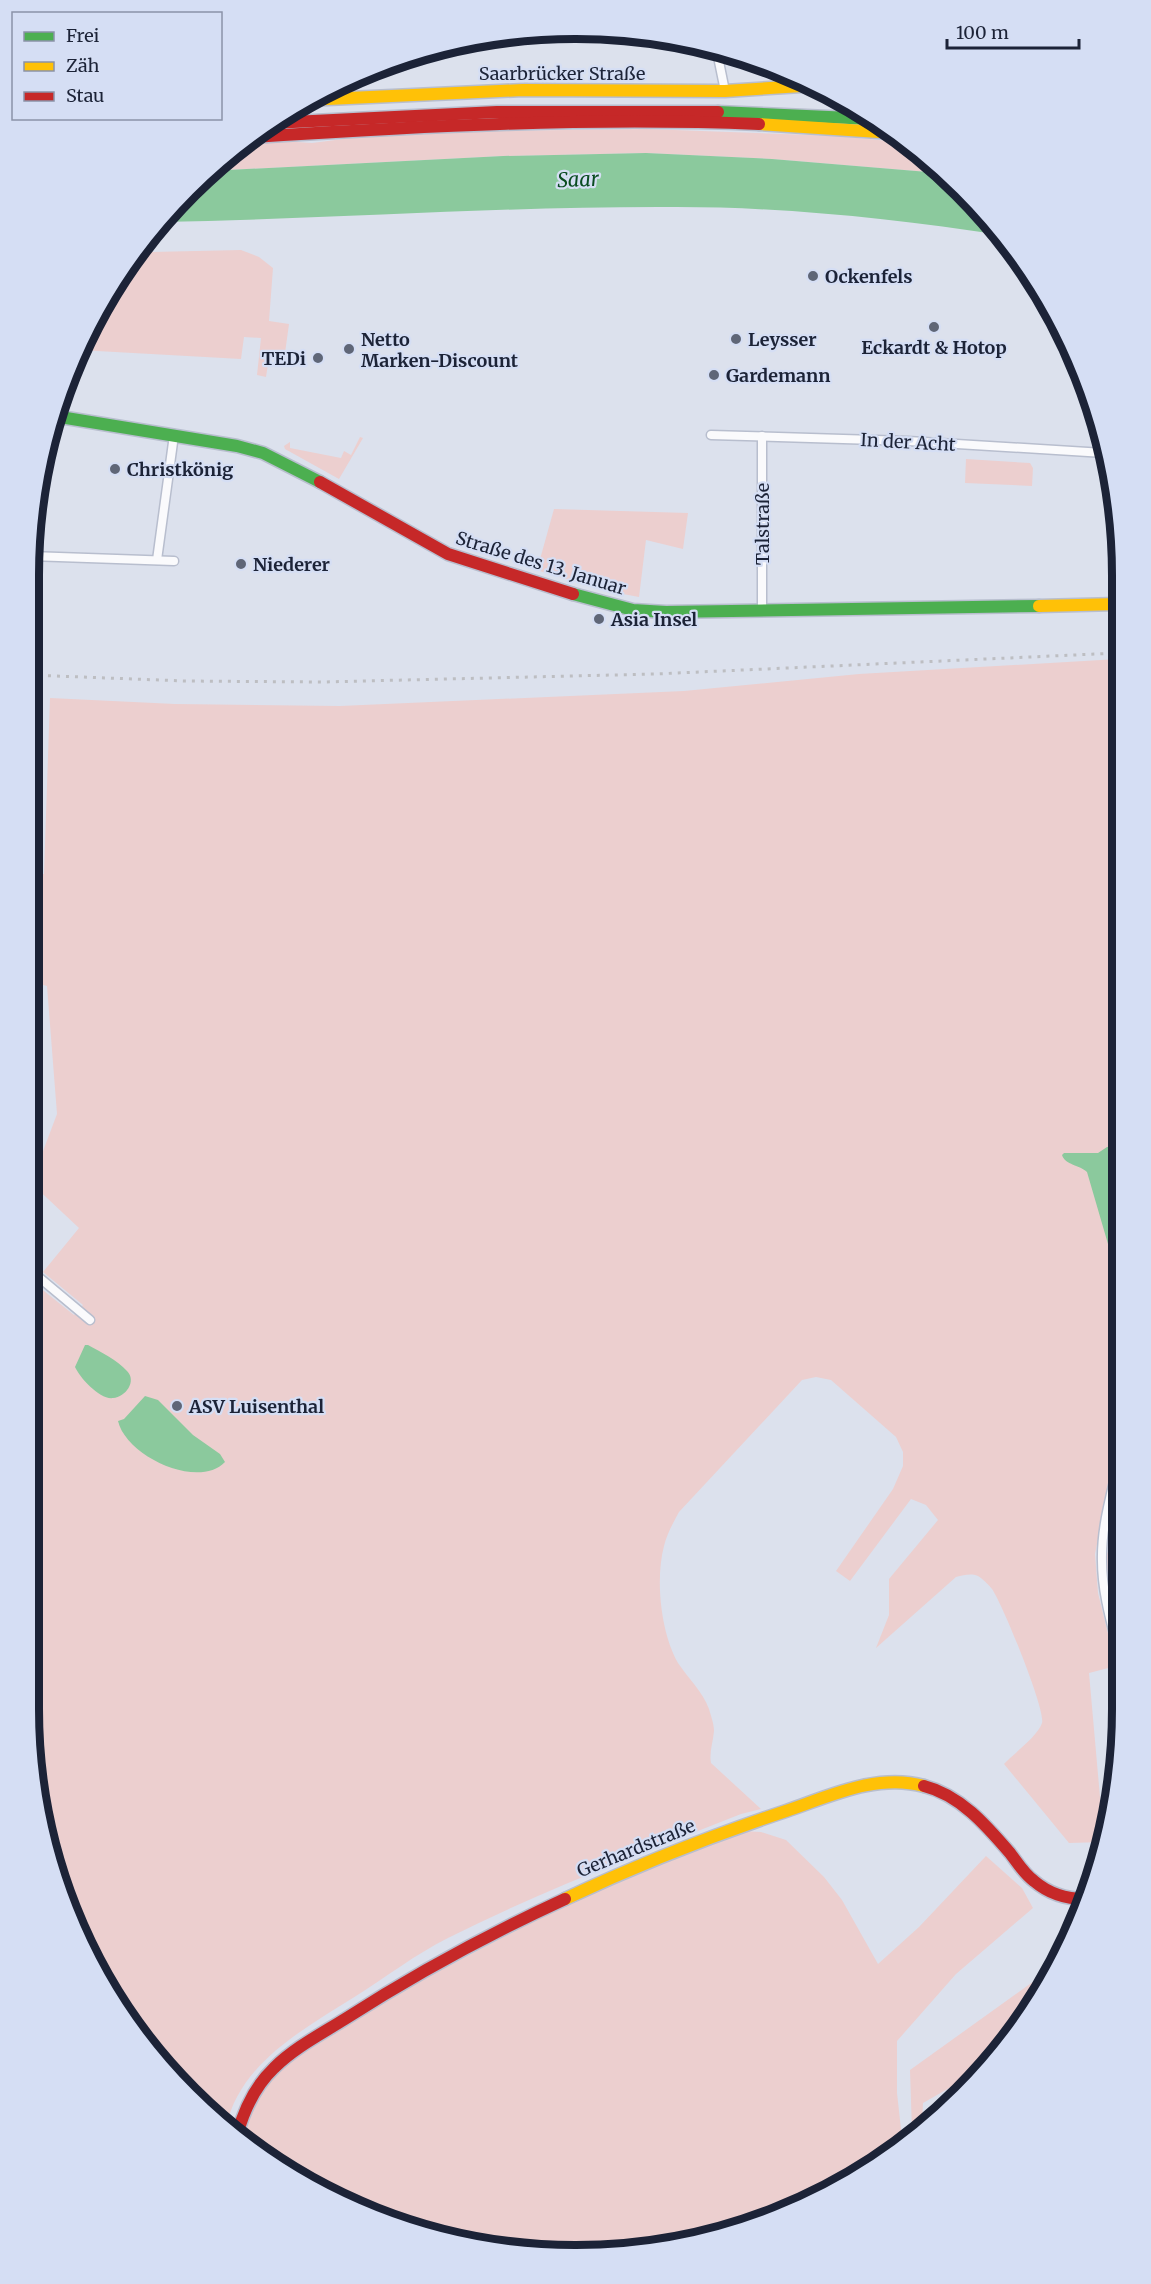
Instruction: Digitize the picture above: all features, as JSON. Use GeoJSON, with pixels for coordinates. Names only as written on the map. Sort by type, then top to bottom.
{"type":"FeatureCollection","features":[{"type":"Feature","properties":{"kind":"main road","name":"Saarbrücker Straße"},"geometry":{"type":"LineString","coordinates":[[329,99],[523,90],[725,91],[796,86]]}},
{"type":"Feature","properties":{"kind":"main road"},"geometry":{"type":"LineString","coordinates":[[289,122],[434,113],[643,109],[856,118]]}},
{"type":"Feature","properties":{"kind":"main road"},"geometry":{"type":"LineString","coordinates":[[268,136],[435,125],[641,121],[796,126],[878,132]]}},
{"type":"Feature","properties":{"kind":"main road","name":"Straße des 13. Januar"},"geometry":{"type":"LineString","coordinates":[[63,418],[174,435],[263,453],[448,554],[594,601],[633,610],[762,611],[1112,604]]}},
{"type":"Feature","properties":{"kind":"main road","name":"Gerhardstraße"},"geometry":{"type":"LineString","coordinates":[[239,2126],[251,2097],[262,2081],[283,2059],[372,2002],[482,1938],[603,1879],[735,1827],[859,1788],[888,1782],[906,1782],[924,1785],[945,1793],[966,1807],[1032,1880],[1055,1895],[1077,1900]]}},
{"type":"Feature","properties":{"kind":"street"},"geometry":{"type":"LineString","coordinates":[[718,58],[725,91]]}},
{"type":"Feature","properties":{"kind":"street"},"geometry":{"type":"LineString","coordinates":[[157,560],[174,435]]}},
{"type":"Feature","properties":{"kind":"street","name":"In der Acht"},"geometry":{"type":"LineString","coordinates":[[711,435],[908,441],[1098,453]]}},
{"type":"Feature","properties":{"kind":"street","name":"Talstraße"},"geometry":{"type":"LineString","coordinates":[[762,436],[762,611]]}},
{"type":"Feature","properties":{"kind":"street"},"geometry":{"type":"LineString","coordinates":[[40,556],[174,561]]}},
{"type":"Feature","properties":{"kind":"street"},"geometry":{"type":"LineString","coordinates":[[39,1277],[90,1320]]}},
{"type":"Feature","properties":{"kind":"street"},"geometry":{"type":"LineString","coordinates":[[1112,1491],[1102,1562],[1105,1598],[1112,1626]]}},
{"type":"Feature","properties":{"kind":"shaded area"},"geometry":{"type":"Polygon","coordinates":[[[646,129],[836,136],[890,141],[929,172],[772,159],[646,153],[503,156],[224,170],[258,143],[280,141],[312,143],[375,135],[646,129]]]}},
{"type":"Feature","properties":{"kind":"shaded area"},"geometry":{"type":"Polygon","coordinates":[[[241,250],[259,257],[273,268],[269,321],[289,324],[285,353],[270,351],[266,377],[257,375],[261,338],[244,337],[241,359],[89,351],[129,277],[146,254],[151,252],[241,250]]]}},
{"type":"Feature","properties":{"kind":"shaded area"},"geometry":{"type":"Polygon","coordinates":[[[360,437],[363,438],[339,479],[285,449],[284,446],[290,442],[290,448],[341,458],[344,451],[351,455],[360,437]]]}},
{"type":"Feature","properties":{"kind":"shaded area"},"geometry":{"type":"Polygon","coordinates":[[[966,459],[1030,463],[1033,468],[1032,486],[965,483],[966,459]]]}},
{"type":"Feature","properties":{"kind":"shaded area"},"geometry":{"type":"Polygon","coordinates":[[[554,509],[688,513],[683,549],[646,540],[639,597],[602,590],[543,572],[537,570],[554,509]]]}},
{"type":"Feature","properties":{"kind":"shaded area"},"geometry":{"type":"Polygon","coordinates":[[[1112,659],[1112,1468],[1095,1554],[1098,1593],[1112,1650],[1112,1667],[1089,1673],[1102,1815],[1095,1842],[1069,1843],[1004,1764],[1025,1745],[1042,1723],[1031,1679],[1013,1634],[997,1598],[984,1580],[973,1575],[956,1577],[876,1648],[889,1615],[889,1579],[938,1520],[926,1505],[911,1499],[850,1581],[836,1571],[893,1489],[903,1466],[903,1452],[896,1437],[831,1380],[816,1377],[802,1380],[679,1512],[667,1537],[661,1560],[661,1606],[667,1637],[678,1663],[709,1709],[714,1731],[711,1763],[761,1809],[741,1814],[557,1888],[484,1920],[424,1951],[295,2035],[276,2050],[244,2085],[229,2118],[196,2088],[150,2035],[129,2007],[94,1946],[67,1881],[49,1813],[44,1779],[39,1708],[39,1287],[74,1315],[83,1305],[43,1272],[79,1228],[39,1190],[39,1162],[57,1114],[47,986],[39,984],[39,874],[44,874],[50,698],[175,704],[340,706],[684,691],[859,674],[1112,659]]]}},
{"type":"Feature","properties":{"kind":"shaded area"},"geometry":{"type":"Polygon","coordinates":[[[1112,1544],[1112,1602],[1104,1559],[1112,1544]]]}},
{"type":"Feature","properties":{"kind":"shaded area"},"geometry":{"type":"Polygon","coordinates":[[[742,1831],[761,1832],[786,1840],[824,1877],[842,1900],[878,1964],[919,1927],[986,1856],[1022,1888],[1033,1908],[956,1974],[897,2041],[897,2093],[902,2134],[874,2155],[813,2190],[748,2217],[714,2227],[680,2235],[611,2244],[540,2244],[471,2235],[403,2217],[338,2190],[277,2155],[244,2130],[251,2109],[267,2084],[291,2061],[405,1989],[603,1887],[742,1831]]]}},
{"type":"Feature","properties":{"kind":"shaded area"},"geometry":{"type":"Polygon","coordinates":[[[1040,1977],[1022,2007],[979,2062],[961,2081],[923,2103],[922,2117],[912,2126],[910,2070],[1040,1977]]]}},
{"type":"Feature","properties":{"kind":"water","name":"Saar"},"geometry":{"type":"Polygon","coordinates":[[[646,153],[772,159],[929,172],[955,196],[988,233],[840,215],[718,208],[548,208],[172,222],[224,170],[503,156],[646,153]]]}},
{"type":"Feature","properties":{"kind":"water"},"geometry":{"type":"Polygon","coordinates":[[[1112,1146],[1112,1250],[1108,1244],[1087,1172],[1066,1161],[1062,1155],[1064,1153],[1098,1153],[1112,1146]]]}},
{"type":"Feature","properties":{"kind":"water"},"geometry":{"type":"Polygon","coordinates":[[[85,1345],[109,1356],[127,1371],[131,1379],[126,1392],[113,1398],[102,1396],[81,1377],[75,1367],[85,1345]]]}},
{"type":"Feature","properties":{"kind":"water"},"geometry":{"type":"Polygon","coordinates":[[[145,1396],[158,1400],[193,1435],[220,1454],[225,1462],[213,1470],[181,1471],[148,1457],[134,1446],[124,1434],[118,1421],[124,1419],[145,1396]]]}},
{"type":"Feature","properties":{"kind":"railway"},"geometry":{"type":"LineString","coordinates":[[39,675],[185,681],[322,682],[655,674],[1112,653]]}},
{"type":"Feature","properties":{"kind":"traffic: fast"},"geometry":{"type":"LineString","coordinates":[[718,112],[856,118]]}},
{"type":"Feature","properties":{"kind":"traffic: fast"},"geometry":{"type":"LineString","coordinates":[[63,417],[237,446],[263,453],[320,482]]}},
{"type":"Feature","properties":{"kind":"traffic: fast"},"geometry":{"type":"LineString","coordinates":[[573,594],[633,610],[666,612],[1039,606]]}},
{"type":"Feature","properties":{"kind":"traffic: slow"},"geometry":{"type":"LineString","coordinates":[[329,99],[523,90],[725,91],[796,86]]}},
{"type":"Feature","properties":{"kind":"traffic: slow"},"geometry":{"type":"LineString","coordinates":[[759,124],[878,132]]}},
{"type":"Feature","properties":{"kind":"traffic: slow"},"geometry":{"type":"LineString","coordinates":[[1039,606],[1112,604]]}},
{"type":"Feature","properties":{"kind":"traffic: slow"},"geometry":{"type":"LineString","coordinates":[[565,1899],[674,1852],[837,1793],[889,1782],[924,1786]]}},
{"type":"Feature","properties":{"kind":"traffic: jam"},"geometry":{"type":"LineString","coordinates":[[288,122],[497,112],[718,112]]}},
{"type":"Feature","properties":{"kind":"traffic: jam"},"geometry":{"type":"LineString","coordinates":[[268,136],[380,129],[569,122],[759,124]]}},
{"type":"Feature","properties":{"kind":"traffic: jam"},"geometry":{"type":"LineString","coordinates":[[320,482],[448,554],[573,594]]}},
{"type":"Feature","properties":{"kind":"traffic: jam"},"geometry":{"type":"LineString","coordinates":[[924,1786],[949,1796],[972,1812],[1001,1842],[1027,1875],[1039,1885],[1058,1894],[1077,1898]]}},
{"type":"Feature","properties":{"kind":"traffic: jam"},"geometry":{"type":"LineString","coordinates":[[240,2127],[247,2108],[267,2075],[299,2048],[425,1970],[480,1940],[565,1899]]}},
{"type":"Feature","properties":{"kind":"place","name":"Ockenfels"},"geometry":{"type":"Point","coordinates":[813,276]}},
{"type":"Feature","properties":{"kind":"place","name":"Eckardt & Hotop"},"geometry":{"type":"Point","coordinates":[934,327]}},
{"type":"Feature","properties":{"kind":"place","name":"Leysser"},"geometry":{"type":"Point","coordinates":[736,339]}},
{"type":"Feature","properties":{"kind":"place","name":"Netto Marken-Discount"},"geometry":{"type":"Point","coordinates":[349,349]}},
{"type":"Feature","properties":{"kind":"place","name":"TEDi"},"geometry":{"type":"Point","coordinates":[318,358]}},
{"type":"Feature","properties":{"kind":"place","name":"Gardemann"},"geometry":{"type":"Point","coordinates":[714,375]}},
{"type":"Feature","properties":{"kind":"place","name":"Christkönig"},"geometry":{"type":"Point","coordinates":[115,469]}},
{"type":"Feature","properties":{"kind":"place","name":"Niederer"},"geometry":{"type":"Point","coordinates":[241,564]}},
{"type":"Feature","properties":{"kind":"place","name":"Asia Insel"},"geometry":{"type":"Point","coordinates":[599,619]}},
{"type":"Feature","properties":{"kind":"place","name":"ASV Luisenthal"},"geometry":{"type":"Point","coordinates":[177,1406]}}]}
